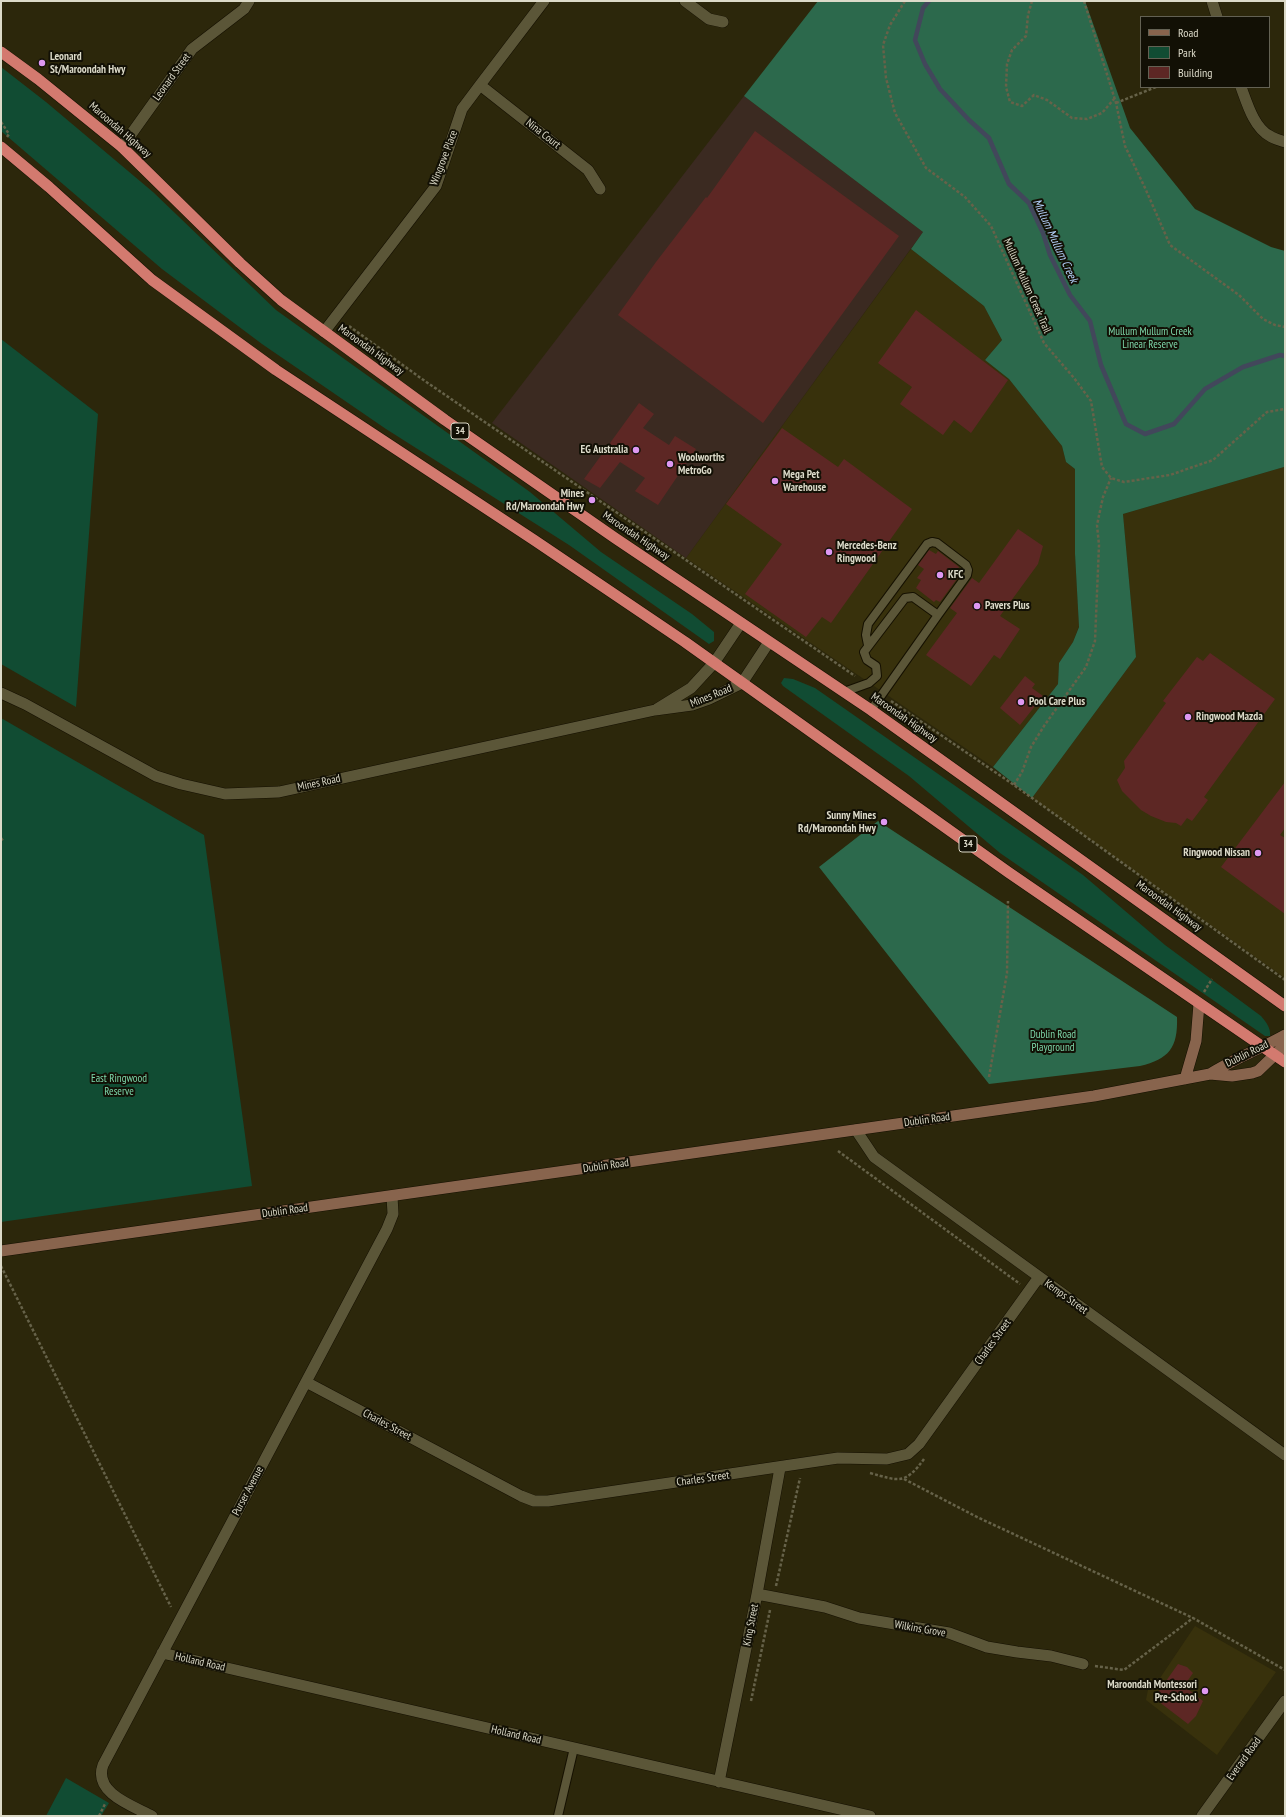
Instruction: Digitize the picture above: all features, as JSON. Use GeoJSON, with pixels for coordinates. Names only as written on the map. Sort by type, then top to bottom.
{"type":"FeatureCollection","features":[{"type":"Feature","properties":{"kind":"highway","name":"Maroondah Highway"},"geometry":{"type":"LineString","coordinates":[[1,52],[38,79],[122,147],[240,263],[281,300],[324,332],[445,420],[741,623],[871,710],[1285,1006]]}},
{"type":"Feature","properties":{"kind":"highway","name":"34"},"geometry":{"type":"LineString","coordinates":[[1,147],[49,187],[152,280],[276,370],[534,540],[714,663],[1008,872],[1285,1062]]}},
{"type":"Feature","properties":{"kind":"main road"},"geometry":{"type":"LineString","coordinates":[[1185,1079],[1196,1041],[1199,1004]]}},
{"type":"Feature","properties":{"kind":"main road","name":"Dublin Road"},"geometry":{"type":"LineString","coordinates":[[1210,1074],[1229,1062],[1264,1047],[1285,1035]]}},
{"type":"Feature","properties":{"kind":"main road","name":"Dublin Road"},"geometry":{"type":"LineString","coordinates":[[1,1251],[1094,1096],[1210,1074],[1232,1076],[1252,1073],[1258,1071],[1285,1045]]}},
{"type":"Feature","properties":{"kind":"street","name":"Leonard Street"},"geometry":{"type":"LineString","coordinates":[[122,147],[192,49],[244,9],[249,1]]}},
{"type":"Feature","properties":{"kind":"street","name":"Wingrove Place"},"geometry":{"type":"LineString","coordinates":[[324,332],[436,186],[462,110],[544,1]]}},
{"type":"Feature","properties":{"kind":"street"},"geometry":{"type":"LineString","coordinates":[[685,1],[709,20],[723,22]]}},
{"type":"Feature","properties":{"kind":"street"},"geometry":{"type":"LineString","coordinates":[[1212,1],[1217,16]]}},
{"type":"Feature","properties":{"kind":"street","name":"Nina Court"},"geometry":{"type":"LineString","coordinates":[[480,85],[588,170],[600,189]]}},
{"type":"Feature","properties":{"kind":"street"},"geometry":{"type":"LineString","coordinates":[[1241,88],[1254,120],[1261,129],[1269,136],[1285,142]]}},
{"type":"Feature","properties":{"kind":"street","name":"Mines Road"},"geometry":{"type":"LineString","coordinates":[[655,710],[692,688],[714,663],[741,623]]}},
{"type":"Feature","properties":{"kind":"street","name":"Mines Road"},"geometry":{"type":"LineString","coordinates":[[1,693],[25,704],[156,776],[181,784],[224,794],[279,792],[655,710],[692,705],[709,699],[742,683],[769,642]]}},
{"type":"Feature","properties":{"kind":"street","name":"Kemps Street"},"geometry":{"type":"LineString","coordinates":[[856,1130],[874,1157],[1285,1454]]}},
{"type":"Feature","properties":{"kind":"street","name":"Purser Avenue"},"geometry":{"type":"LineString","coordinates":[[152,1816],[117,1797],[104,1785],[100,1772],[387,1229],[393,1214],[392,1196]]}},
{"type":"Feature","properties":{"kind":"street","name":"Charles Street"},"geometry":{"type":"LineString","coordinates":[[306,1382],[521,1496],[534,1501],[548,1501],[780,1468],[838,1458],[887,1459],[908,1454],[919,1444],[1039,1277]]}},
{"type":"Feature","properties":{"kind":"street","name":"King Street"},"geometry":{"type":"LineString","coordinates":[[719,1782],[757,1594],[780,1468]]}},
{"type":"Feature","properties":{"kind":"street","name":"Wilkins Grove"},"geometry":{"type":"LineString","coordinates":[[757,1594],[825,1607],[859,1618],[949,1633],[987,1647],[1051,1656],[1083,1664]]}},
{"type":"Feature","properties":{"kind":"street","name":"Holland Road"},"geometry":{"type":"LineString","coordinates":[[162,1653],[870,1816]]}},
{"type":"Feature","properties":{"kind":"street","name":"Everard Road"},"geometry":{"type":"LineString","coordinates":[[1202,1816],[1285,1702]]}},
{"type":"Feature","properties":{"kind":"lane"},"geometry":{"type":"LineString","coordinates":[[868,645],[866,635],[868,624],[928,544],[932,542],[937,543],[966,565],[968,570],[967,574],[871,710]]}},
{"type":"Feature","properties":{"kind":"lane"},"geometry":{"type":"LineString","coordinates":[[844,692],[867,684],[877,676],[876,666],[867,660],[864,652],[905,598],[914,597],[938,615]]}},
{"type":"Feature","properties":{"kind":"lane"},"geometry":{"type":"LineString","coordinates":[[558,1816],[574,1748]]}},
{"type":"Feature","properties":{"kind":"path","name":"Mullum Mullum Creek Trail"},"geometry":{"type":"LineString","coordinates":[[905,1],[890,25],[883,46],[886,78],[895,113],[926,168],[965,197],[991,226],[1044,344],[1074,378],[1091,401],[1102,467],[1111,478]]}},
{"type":"Feature","properties":{"kind":"path"},"geometry":{"type":"LineString","coordinates":[[1032,1],[1028,15],[1026,36],[1012,50],[1007,64],[1006,87],[1010,102],[1022,106],[1034,95],[1047,100],[1072,118],[1087,119],[1102,113],[1114,99]]}},
{"type":"Feature","properties":{"kind":"path"},"geometry":{"type":"LineString","coordinates":[[1084,1],[1116,103],[1125,146],[1170,245],[1239,295],[1262,319],[1275,325],[1285,327]]}},
{"type":"Feature","properties":{"kind":"path"},"geometry":{"type":"LineString","coordinates":[[1116,103],[1154,88]]}},
{"type":"Feature","properties":{"kind":"path"},"geometry":{"type":"LineString","coordinates":[[349,326],[422,379],[867,684]]}},
{"type":"Feature","properties":{"kind":"path"},"geometry":{"type":"LineString","coordinates":[[1014,785],[1022,772],[1031,747],[1086,667],[1095,641],[1099,545],[1096,525],[1103,497],[1111,478],[1124,482],[1170,475],[1213,460],[1267,412],[1285,409]]}},
{"type":"Feature","properties":{"kind":"path"},"geometry":{"type":"LineString","coordinates":[[882,695],[1014,785],[1285,980]]}},
{"type":"Feature","properties":{"kind":"path"},"geometry":{"type":"LineString","coordinates":[[989,1077],[1007,973],[1008,901]]}},
{"type":"Feature","properties":{"kind":"path"},"geometry":{"type":"LineString","coordinates":[[1204,993],[1212,979]]}},
{"type":"Feature","properties":{"kind":"path"},"geometry":{"type":"LineString","coordinates":[[838,1151],[1010,1276],[1029,1292]]}},
{"type":"Feature","properties":{"kind":"path"},"geometry":{"type":"LineString","coordinates":[[1,1266],[178,1622]]}},
{"type":"Feature","properties":{"kind":"path"},"geometry":{"type":"LineString","coordinates":[[863,1471],[891,1479],[904,1478],[910,1476],[925,1458]]}},
{"type":"Feature","properties":{"kind":"path"},"geometry":{"type":"LineString","coordinates":[[750,1703],[799,1478],[806,1477]]}},
{"type":"Feature","properties":{"kind":"path"},"geometry":{"type":"LineString","coordinates":[[904,1478],[977,1517],[1193,1618],[1285,1670]]}},
{"type":"Feature","properties":{"kind":"path"},"geometry":{"type":"LineString","coordinates":[[1083,1664],[1124,1670],[1193,1618]]}},
{"type":"Feature","properties":{"kind":"shaded area"},"geometry":{"type":"Polygon","coordinates":[[[744,96],[923,232],[686,558],[492,423],[744,96]]]}},
{"type":"Feature","properties":{"kind":"shaded area"},"geometry":{"type":"Polygon","coordinates":[[[911,249],[984,306],[1002,340],[985,360],[1009,379],[1062,446],[1066,462],[1075,469],[1075,554],[1079,626],[1073,642],[1059,663],[1058,684],[993,767],[686,558],[911,249]]]}},
{"type":"Feature","properties":{"kind":"shaded area","name":"Ringwood Mazda"},"geometry":{"type":"Polygon","coordinates":[[[1284,467],[1285,978],[1032,798],[1136,657],[1123,514],[1284,467]]]}},
{"type":"Feature","properties":{"kind":"shaded area","name":"Maroondah Montessori Pre-School"},"geometry":{"type":"Polygon","coordinates":[[[1195,1626],[1276,1672],[1217,1755],[1146,1700],[1150,1679],[1158,1681],[1195,1626]]]}},
{"type":"Feature","properties":{"kind":"green space","name":"Mullum Mullum Creek Linear Reserve"},"geometry":{"type":"Polygon","coordinates":[[[818,1],[1085,1],[1130,128],[1195,209],[1271,247],[1285,251],[1285,470],[1284,467],[1123,514],[1136,657],[1032,798],[993,767],[1058,684],[1059,663],[1073,642],[1079,627],[1075,554],[1075,469],[1066,462],[1062,446],[1009,379],[985,360],[1002,340],[984,306],[911,249],[923,232],[744,96],[818,1]]]}},
{"type":"Feature","properties":{"kind":"green space"},"geometry":{"type":"Polygon","coordinates":[[[1,67],[46,102],[153,192],[276,310],[530,492],[601,552],[692,614],[714,632],[714,641],[709,644],[569,545],[386,429],[262,344],[162,269],[1,131],[1,67]]]}},
{"type":"Feature","properties":{"kind":"green space"},"geometry":{"type":"Polygon","coordinates":[[[1,339],[98,414],[76,707],[1,664],[1,339]]]}},
{"type":"Feature","properties":{"kind":"green space"},"geometry":{"type":"Polygon","coordinates":[[[784,678],[793,679],[815,688],[1083,875],[1165,945],[1261,1016],[1269,1028],[1270,1036],[1265,1036],[1000,853],[909,776],[783,686],[781,683],[784,678]]]}},
{"type":"Feature","properties":{"kind":"green space","name":"East Ringwood Reserve"},"geometry":{"type":"Polygon","coordinates":[[[1,718],[204,835],[252,1186],[1,1222],[1,718]]]}},
{"type":"Feature","properties":{"kind":"green space","name":"Dublin Road Playground"},"geometry":{"type":"Polygon","coordinates":[[[878,821],[1177,1017],[1176,1037],[1170,1050],[1165,1056],[1158,1060],[1140,1066],[989,1084],[819,867],[878,821]]]}},
{"type":"Feature","properties":{"kind":"green space"},"geometry":{"type":"Polygon","coordinates":[[[66,1778],[109,1803],[101,1816],[46,1816],[66,1778]]]}},
{"type":"Feature","properties":{"kind":"building"},"geometry":{"type":"Polygon","coordinates":[[[755,131],[899,236],[763,423],[618,315],[656,262],[706,197],[707,198],[755,131]]]}},
{"type":"Feature","properties":{"kind":"building"},"geometry":{"type":"Polygon","coordinates":[[[916,310],[1008,380],[971,433],[954,420],[943,435],[900,404],[912,387],[878,363],[916,310]]]}},
{"type":"Feature","properties":{"kind":"building"},"geometry":{"type":"Polygon","coordinates":[[[639,403],[654,414],[643,428],[669,445],[675,436],[696,449],[658,505],[635,491],[645,478],[620,462],[600,488],[584,479],[639,403]]]}},
{"type":"Feature","properties":{"kind":"building","name":"Mercedes-Benz Ringwood"},"geometry":{"type":"Polygon","coordinates":[[[782,428],[838,467],[844,459],[912,509],[831,623],[822,617],[806,637],[745,594],[782,544],[726,504],[782,428]]]}},
{"type":"Feature","properties":{"kind":"building","name":"Pavers Plus"},"geometry":{"type":"Polygon","coordinates":[[[1018,529],[1043,546],[1038,564],[1000,616],[1020,629],[1000,659],[994,655],[971,686],[926,655],[957,613],[950,608],[972,578],[979,583],[1018,529]]]}},
{"type":"Feature","properties":{"kind":"building","name":"KFC"},"geometry":{"type":"Polygon","coordinates":[[[929,550],[936,554],[938,551],[959,567],[958,569],[962,572],[940,602],[936,600],[934,602],[916,588],[921,580],[917,578],[924,569],[918,565],[929,550]]]}},
{"type":"Feature","properties":{"kind":"building"},"geometry":{"type":"Polygon","coordinates":[[[1210,653],[1275,699],[1204,797],[1208,800],[1192,821],[1187,818],[1181,826],[1176,823],[1166,822],[1151,816],[1141,810],[1122,791],[1117,780],[1125,768],[1124,761],[1166,703],[1163,701],[1197,657],[1203,661],[1210,653]]]}},
{"type":"Feature","properties":{"kind":"building","name":"Pool Care Plus"},"geometry":{"type":"Polygon","coordinates":[[[1025,676],[1035,684],[1032,688],[1043,696],[1020,725],[1000,708],[1025,676]]]}},
{"type":"Feature","properties":{"kind":"building","name":"Ringwood Nissan"},"geometry":{"type":"Polygon","coordinates":[[[1285,782],[1285,828],[1280,835],[1285,838],[1285,914],[1221,867],[1285,782]]]}},
{"type":"Feature","properties":{"kind":"building"},"geometry":{"type":"Polygon","coordinates":[[[1178,1664],[1187,1667],[1193,1673],[1184,1686],[1203,1701],[1196,1716],[1188,1724],[1154,1698],[1178,1664]]]}},
{"type":"Feature","properties":{"kind":"waterway","name":"Mullum Mullum Creek"},"geometry":{"type":"LineString","coordinates":[[929,1],[923,8],[915,40],[925,64],[940,89],[969,120],[989,138],[1009,184],[1029,203],[1043,233],[1050,255],[1070,295],[1090,321],[1101,365],[1126,424],[1145,434],[1174,424],[1205,389],[1243,367],[1280,355],[1285,356]]}},
{"type":"Feature","properties":{"kind":"place","name":"Leonard St/Maroondah Hwy"},"geometry":{"type":"Point","coordinates":[42,63]}},
{"type":"Feature","properties":{"kind":"place","name":"EG Australia"},"geometry":{"type":"Point","coordinates":[636,450]}},
{"type":"Feature","properties":{"kind":"place","name":"Woolworths MetroGo"},"geometry":{"type":"Point","coordinates":[670,464]}},
{"type":"Feature","properties":{"kind":"place","name":"Mega Pet Warehouse"},"geometry":{"type":"Point","coordinates":[775,481]}},
{"type":"Feature","properties":{"kind":"place","name":"Mines Rd/Maroondah Hwy"},"geometry":{"type":"Point","coordinates":[592,500]}},
{"type":"Feature","properties":{"kind":"place","name":"Mercedes-Benz Ringwood"},"geometry":{"type":"Point","coordinates":[829,552]}},
{"type":"Feature","properties":{"kind":"place","name":"KFC"},"geometry":{"type":"Point","coordinates":[940,575]}},
{"type":"Feature","properties":{"kind":"place","name":"Pavers Plus"},"geometry":{"type":"Point","coordinates":[977,606]}},
{"type":"Feature","properties":{"kind":"place","name":"Pool Care Plus"},"geometry":{"type":"Point","coordinates":[1021,702]}},
{"type":"Feature","properties":{"kind":"place","name":"Ringwood Mazda"},"geometry":{"type":"Point","coordinates":[1188,717]}},
{"type":"Feature","properties":{"kind":"place","name":"Sunny Mines Rd/Maroondah Hwy"},"geometry":{"type":"Point","coordinates":[884,822]}},
{"type":"Feature","properties":{"kind":"place","name":"Ringwood Nissan"},"geometry":{"type":"Point","coordinates":[1258,853]}},
{"type":"Feature","properties":{"kind":"place","name":"Maroondah Montessori Pre-School"},"geometry":{"type":"Point","coordinates":[1205,1691]}}]}
